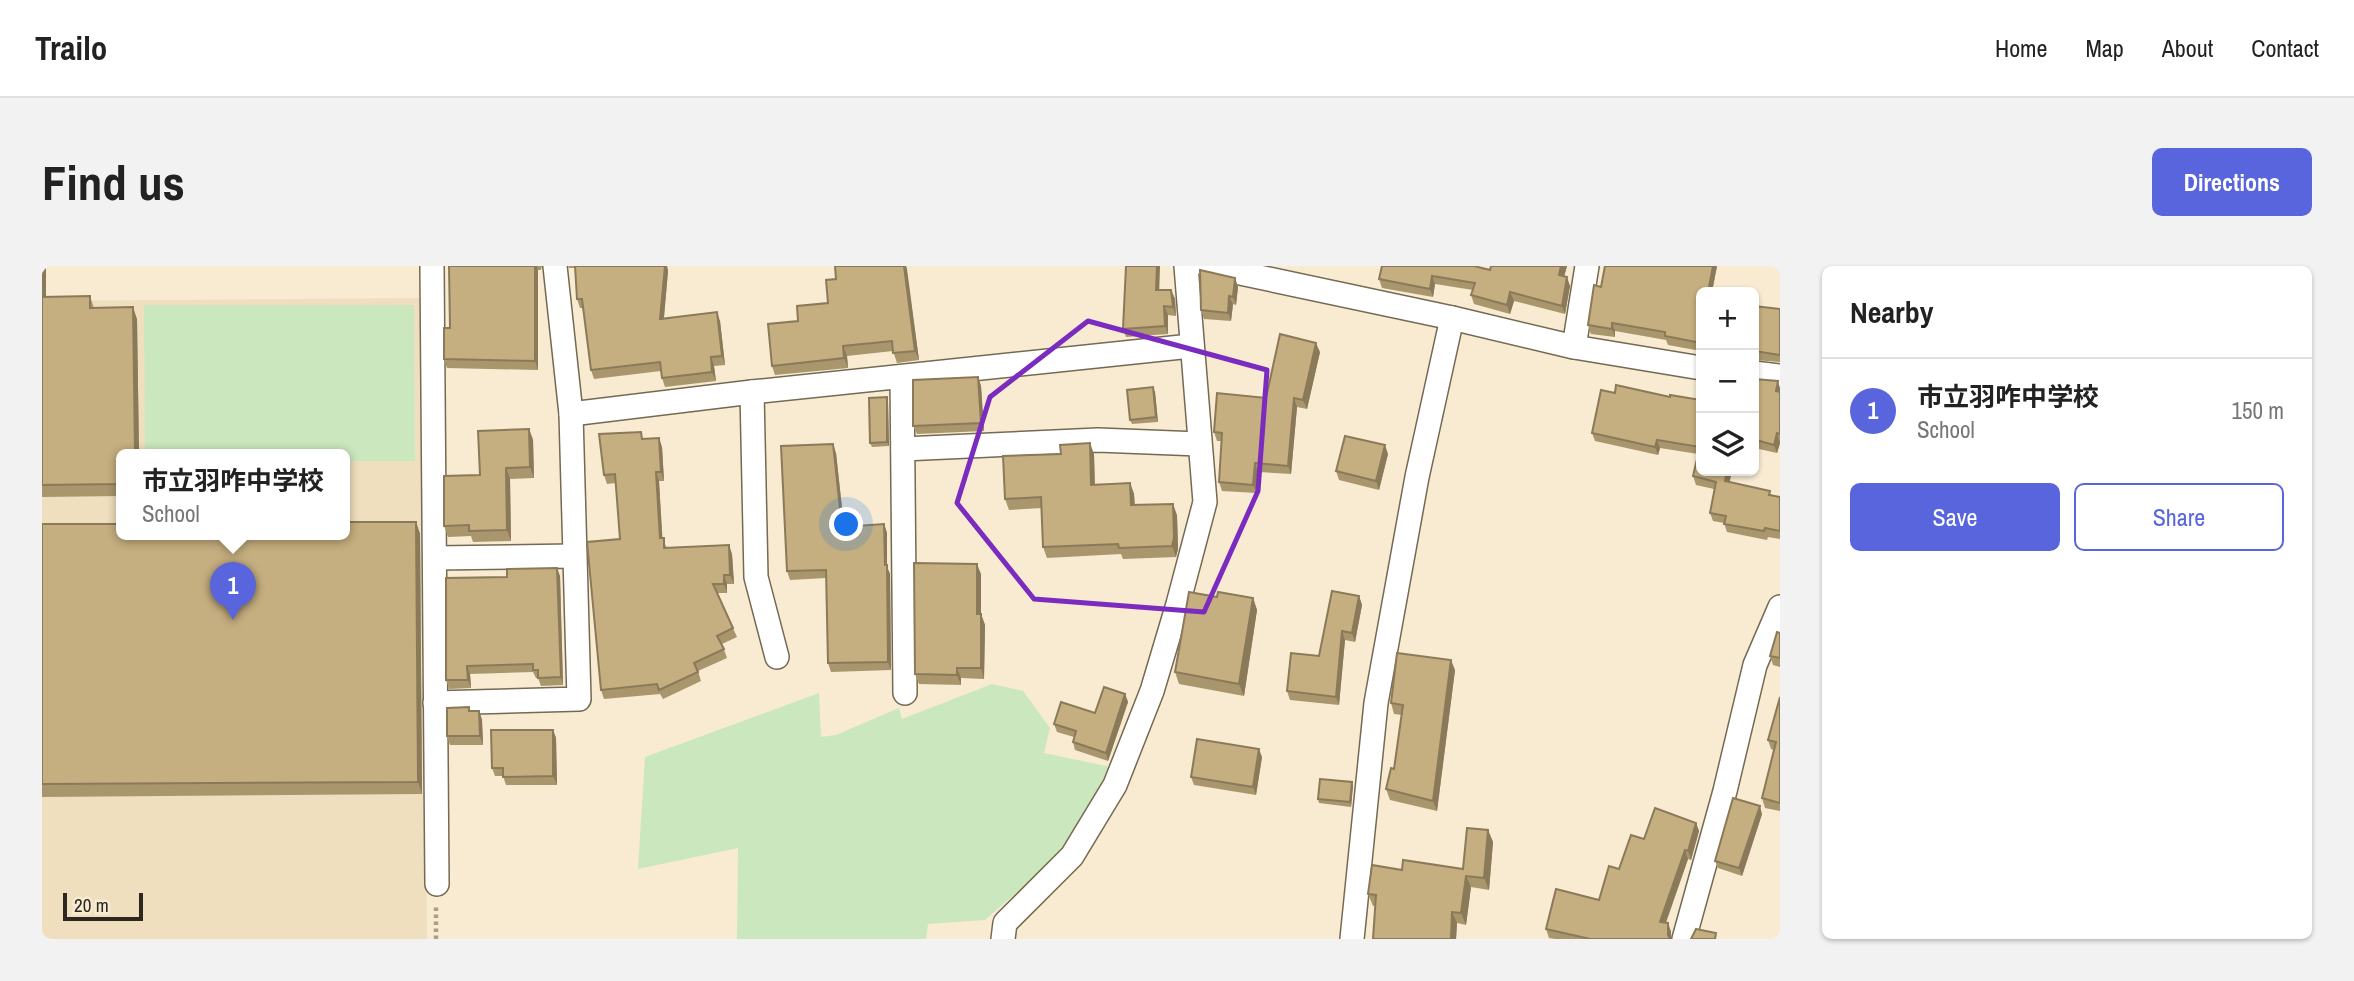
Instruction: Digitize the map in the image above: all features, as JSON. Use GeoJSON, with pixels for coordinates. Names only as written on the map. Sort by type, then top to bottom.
{"type":"FeatureCollection","features":[{"type":"Feature","properties":{"kind":"street"},"geometry":{"type":"LineString","coordinates":[[432,266],[436,884]]}},
{"type":"Feature","properties":{"kind":"street"},"geometry":{"type":"LineString","coordinates":[[435,703],[579,699],[571,414],[555,266]]}},
{"type":"Feature","properties":{"kind":"street"},"geometry":{"type":"LineString","coordinates":[[1003,939],[1005,923],[1072,856],[1115,785],[1152,691],[1178,604],[1205,502],[1186,266]]}},
{"type":"Feature","properties":{"kind":"street"},"geometry":{"type":"LineString","coordinates":[[1208,266],[1574,347],[1696,367]]}},
{"type":"Feature","properties":{"kind":"street"},"geometry":{"type":"LineString","coordinates":[[1574,347],[1587,266]]}},
{"type":"Feature","properties":{"kind":"street"},"geometry":{"type":"LineString","coordinates":[[1352,939],[1376,703],[1417,477],[1452,318]]}},
{"type":"Feature","properties":{"kind":"street"},"geometry":{"type":"LineString","coordinates":[[571,414],[752,392],[1191,346]]}},
{"type":"Feature","properties":{"kind":"street"},"geometry":{"type":"LineString","coordinates":[[1759,374],[1780,376]]}},
{"type":"Feature","properties":{"kind":"street"},"geometry":{"type":"LineString","coordinates":[[902,377],[905,694]]}},
{"type":"Feature","properties":{"kind":"street"},"geometry":{"type":"LineString","coordinates":[[752,392],[756,577],[777,657]]}},
{"type":"Feature","properties":{"kind":"street"},"geometry":{"type":"LineString","coordinates":[[903,449],[1098,440],[1199,443]]}},
{"type":"Feature","properties":{"kind":"street"},"geometry":{"type":"LineString","coordinates":[[435,558],[574,556]]}},
{"type":"Feature","properties":{"kind":"street"},"geometry":{"type":"LineString","coordinates":[[1684,939],[1725,791],[1755,666],[1780,607]]}},
{"type":"Feature","properties":{"kind":"path"},"geometry":{"type":"LineString","coordinates":[[436,884],[436,939]]}},
{"type":"Feature","properties":{"kind":"highlighted area"},"geometry":{"type":"Polygon","coordinates":[[[1088,321],[1267,370],[1258,491],[1204,612],[1034,599],[957,503],[990,397],[1088,321]]]}},
{"type":"Feature","properties":{"kind":"shaded area"},"geometry":{"type":"Polygon","coordinates":[[[422,298],[427,939],[42,939],[42,301],[422,298]]]}},
{"type":"Feature","properties":{"kind":"green space"},"geometry":{"type":"Polygon","coordinates":[[[144,305],[414,305],[415,461],[350,461],[350,449],[145,449],[144,305]]]}},
{"type":"Feature","properties":{"kind":"green space"},"geometry":{"type":"Polygon","coordinates":[[[992,684],[1023,691],[1050,728],[1044,753],[1111,767],[1094,804],[1061,853],[985,920],[928,924],[926,939],[737,939],[738,848],[638,869],[645,757],[819,693],[821,737],[836,735],[899,708],[902,719],[992,684]]]}},
{"type":"Feature","properties":{"kind":"building"},"geometry":{"type":"Polygon","coordinates":[[[449,266],[535,266],[535,361],[444,359],[444,328],[450,328],[449,266]]]}},
{"type":"Feature","properties":{"kind":"building"},"geometry":{"type":"Polygon","coordinates":[[[575,266],[665,266],[660,319],[717,312],[722,356],[711,357],[712,372],[662,378],[660,362],[591,370],[582,299],[577,299],[575,266]]]}},
{"type":"Feature","properties":{"kind":"building"},"geometry":{"type":"Polygon","coordinates":[[[835,266],[904,266],[915,351],[893,353],[892,341],[843,346],[844,358],[772,366],[768,324],[798,321],[797,306],[828,303],[826,280],[836,279],[835,266]]]}},
{"type":"Feature","properties":{"kind":"building"},"geometry":{"type":"Polygon","coordinates":[[[1126,266],[1157,266],[1156,290],[1171,290],[1173,307],[1164,306],[1165,326],[1123,329],[1126,266]]]}},
{"type":"Feature","properties":{"kind":"building"},"geometry":{"type":"Polygon","coordinates":[[[1382,266],[1474,266],[1490,270],[1491,266],[1561,266],[1559,275],[1567,277],[1562,306],[1510,292],[1507,305],[1471,295],[1475,283],[1432,276],[1430,289],[1379,279],[1382,266]]]}},
{"type":"Feature","properties":{"kind":"building"},"geometry":{"type":"Polygon","coordinates":[[[1605,266],[1713,266],[1709,287],[1696,287],[1696,342],[1665,336],[1665,332],[1612,323],[1612,329],[1588,325],[1594,285],[1601,287],[1605,266]]]}},
{"type":"Feature","properties":{"kind":"building"},"geometry":{"type":"Polygon","coordinates":[[[1200,270],[1235,278],[1233,297],[1229,296],[1228,313],[1201,310],[1200,270]]]}},
{"type":"Feature","properties":{"kind":"building"},"geometry":{"type":"Polygon","coordinates":[[[90,296],[90,308],[133,307],[135,449],[116,449],[116,484],[42,485],[42,297],[90,296]]]}},
{"type":"Feature","properties":{"kind":"building"},"geometry":{"type":"Polygon","coordinates":[[[1759,307],[1780,309],[1780,355],[1759,352],[1759,307]]]}},
{"type":"Feature","properties":{"kind":"building"},"geometry":{"type":"Polygon","coordinates":[[[1280,334],[1316,343],[1303,400],[1294,398],[1288,466],[1255,463],[1253,485],[1219,482],[1222,433],[1214,432],[1217,393],[1266,398],[1280,334]]]}},
{"type":"Feature","properties":{"kind":"building"},"geometry":{"type":"Polygon","coordinates":[[[978,377],[981,423],[913,426],[913,380],[978,377]]]}},
{"type":"Feature","properties":{"kind":"building"},"geometry":{"type":"Polygon","coordinates":[[[1759,379],[1778,381],[1776,391],[1780,392],[1780,434],[1777,433],[1774,445],[1759,441],[1759,379]]]}},
{"type":"Feature","properties":{"kind":"building"},"geometry":{"type":"Polygon","coordinates":[[[1616,385],[1670,397],[1696,399],[1696,446],[1657,440],[1655,447],[1592,433],[1601,390],[1615,393],[1616,385]]]}},
{"type":"Feature","properties":{"kind":"building"},"geometry":{"type":"Polygon","coordinates":[[[1153,387],[1156,417],[1130,420],[1127,390],[1153,387]]]}},
{"type":"Feature","properties":{"kind":"building"},"geometry":{"type":"Polygon","coordinates":[[[887,397],[887,442],[870,443],[869,398],[887,397]]]}},
{"type":"Feature","properties":{"kind":"building"},"geometry":{"type":"Polygon","coordinates":[[[529,429],[530,467],[506,468],[507,530],[469,531],[469,525],[444,526],[444,476],[480,475],[478,431],[529,429]]]}},
{"type":"Feature","properties":{"kind":"building"},"geometry":{"type":"Polygon","coordinates":[[[641,432],[642,439],[659,438],[661,472],[656,472],[660,538],[664,538],[664,548],[729,545],[730,575],[724,575],[724,584],[713,584],[733,628],[717,636],[724,649],[694,663],[698,672],[659,690],[657,684],[601,690],[587,542],[620,539],[615,474],[604,475],[599,434],[641,432]]]}},
{"type":"Feature","properties":{"kind":"building"},"geometry":{"type":"Polygon","coordinates":[[[1345,436],[1385,445],[1376,481],[1336,471],[1345,436]]]}},
{"type":"Feature","properties":{"kind":"building"},"geometry":{"type":"Polygon","coordinates":[[[1090,443],[1091,485],[1130,483],[1131,505],[1173,504],[1172,546],[1119,548],[1118,544],[1043,547],[1041,497],[1005,499],[1003,456],[1061,454],[1060,445],[1090,443]]]}},
{"type":"Feature","properties":{"kind":"building"},"geometry":{"type":"Polygon","coordinates":[[[833,444],[842,527],[884,524],[888,662],[828,663],[826,570],[787,571],[781,446],[833,444]]]}},
{"type":"Feature","properties":{"kind":"building"},"geometry":{"type":"Polygon","coordinates":[[[1696,464],[1696,476],[1726,476],[1725,481],[1770,491],[1769,495],[1780,497],[1780,531],[1724,524],[1726,516],[1710,513],[1716,482],[1693,476],[1696,464]]]}},
{"type":"Feature","properties":{"kind":"building"},"geometry":{"type":"Polygon","coordinates":[[[350,522],[416,522],[418,782],[42,784],[42,524],[116,524],[116,540],[350,540],[350,522]]]}},
{"type":"Feature","properties":{"kind":"building"},"geometry":{"type":"Polygon","coordinates":[[[914,563],[977,564],[981,668],[957,668],[957,675],[915,674],[914,563]]]}},
{"type":"Feature","properties":{"kind":"building"},"geometry":{"type":"Polygon","coordinates":[[[557,568],[561,677],[538,678],[538,670],[533,670],[533,664],[467,666],[468,680],[446,680],[446,578],[507,577],[507,569],[557,568]]]}},
{"type":"Feature","properties":{"kind":"building"},"geometry":{"type":"Polygon","coordinates":[[[1332,591],[1359,596],[1352,633],[1342,631],[1336,697],[1287,691],[1291,653],[1319,656],[1332,591]]]}},
{"type":"Feature","properties":{"kind":"building"},"geometry":{"type":"Polygon","coordinates":[[[1189,592],[1217,597],[1218,592],[1253,598],[1239,684],[1175,672],[1189,592]]]}},
{"type":"Feature","properties":{"kind":"building"},"geometry":{"type":"Polygon","coordinates":[[[1777,632],[1780,633],[1780,658],[1770,656],[1777,632]]]}},
{"type":"Feature","properties":{"kind":"building"},"geometry":{"type":"Polygon","coordinates":[[[1397,653],[1451,660],[1433,801],[1386,789],[1391,768],[1394,769],[1403,705],[1391,703],[1397,653]]]}},
{"type":"Feature","properties":{"kind":"building"},"geometry":{"type":"Polygon","coordinates":[[[1104,687],[1125,694],[1106,753],[1073,742],[1076,731],[1054,724],[1061,702],[1095,713],[1104,687]]]}},
{"type":"Feature","properties":{"kind":"building"},"geometry":{"type":"Polygon","coordinates":[[[1780,697],[1780,803],[1762,798],[1776,742],[1768,740],[1780,697]]]}},
{"type":"Feature","properties":{"kind":"building"},"geometry":{"type":"Polygon","coordinates":[[[469,707],[469,711],[479,711],[480,736],[447,736],[447,708],[469,707]]]}},
{"type":"Feature","properties":{"kind":"building"},"geometry":{"type":"Polygon","coordinates":[[[491,730],[553,730],[553,776],[503,777],[503,768],[492,768],[491,730]]]}},
{"type":"Feature","properties":{"kind":"building"},"geometry":{"type":"Polygon","coordinates":[[[1197,739],[1259,749],[1253,787],[1191,777],[1197,739]]]}},
{"type":"Feature","properties":{"kind":"building"},"geometry":{"type":"Polygon","coordinates":[[[1320,779],[1352,782],[1350,802],[1318,799],[1320,779]]]}},
{"type":"Feature","properties":{"kind":"building"},"geometry":{"type":"Polygon","coordinates":[[[1733,798],[1760,806],[1739,868],[1715,861],[1733,798]]]}},
{"type":"Feature","properties":{"kind":"building"},"geometry":{"type":"Polygon","coordinates":[[[1655,808],[1696,823],[1660,922],[1668,923],[1670,939],[1590,939],[1546,929],[1556,889],[1599,900],[1609,866],[1619,869],[1631,835],[1644,839],[1655,808]]]}},
{"type":"Feature","properties":{"kind":"building"},"geometry":{"type":"Polygon","coordinates":[[[1467,828],[1488,830],[1484,878],[1466,876],[1461,913],[1452,912],[1451,939],[1373,939],[1376,895],[1368,894],[1372,865],[1402,870],[1403,860],[1463,869],[1467,828]]]}},
{"type":"Feature","properties":{"kind":"building"},"geometry":{"type":"Polygon","coordinates":[[[1696,929],[1716,933],[1715,939],[1691,939],[1696,929]]]}},
{"type":"Feature","properties":{"kind":"place","name":"市立羽咋中学校"},"geometry":{"type":"Point","coordinates":[233,620]}}]}
